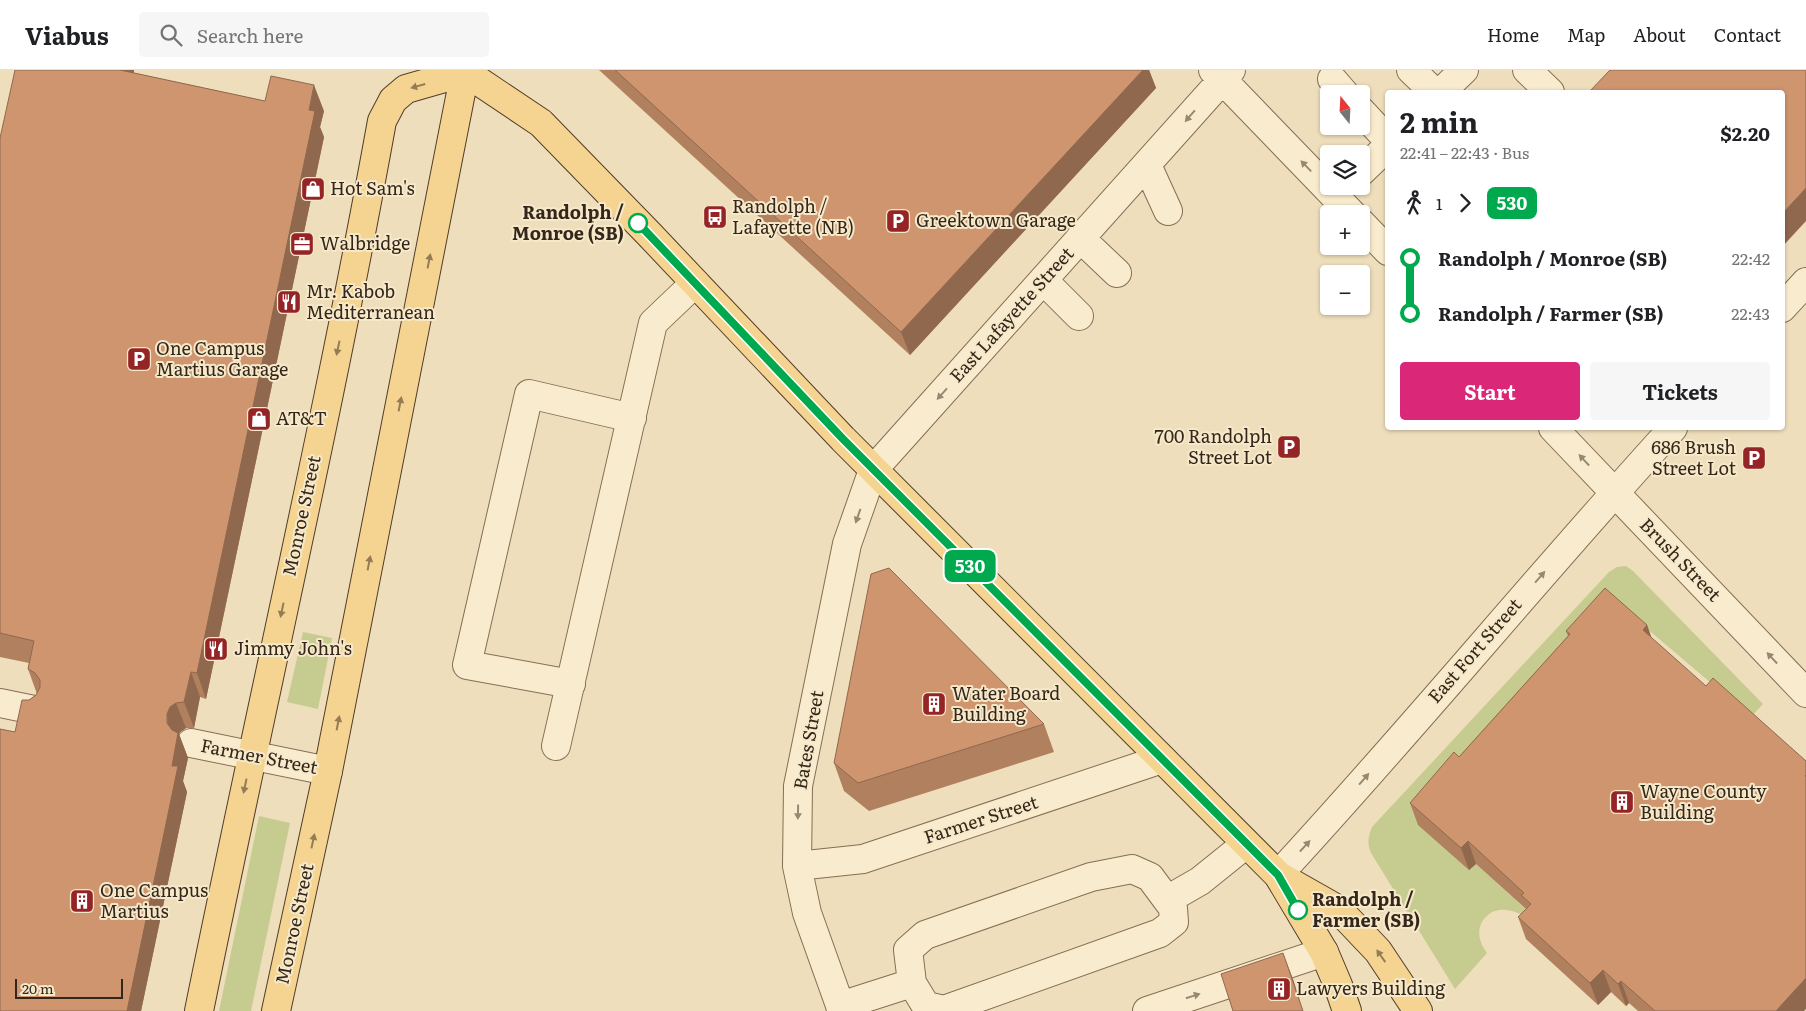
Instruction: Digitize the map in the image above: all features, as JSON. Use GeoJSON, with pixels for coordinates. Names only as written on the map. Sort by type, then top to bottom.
{"type":"FeatureCollection","features":[{"type":"Feature","properties":{"kind":"main road"},"geometry":{"type":"LineString","coordinates":[[465,71],[541,123],[873,470],[1278,875],[1339,910],[1378,951],[1418,1011]]}},
{"type":"Feature","properties":{"kind":"main road","name":"Monroe Street"},"geometry":{"type":"LineString","coordinates":[[199,1011],[251,755],[355,268],[382,121],[392,100],[406,89],[465,71],[328,771],[276,1011]]}},
{"type":"Feature","properties":{"kind":"main road"},"geometry":{"type":"LineString","coordinates":[[1278,875],[1324,952],[1348,1011]]}},
{"type":"Feature","properties":{"kind":"street"},"geometry":{"type":"LineString","coordinates":[[1411,70],[1432,90]]}},
{"type":"Feature","properties":{"kind":"street"},"geometry":{"type":"LineString","coordinates":[[1443,90],[1464,70]]}},
{"type":"Feature","properties":{"kind":"street"},"geometry":{"type":"LineString","coordinates":[[1527,70],[1548,90]]}},
{"type":"Feature","properties":{"kind":"street"},"geometry":{"type":"LineString","coordinates":[[1222,73],[1320,172]]}},
{"type":"Feature","properties":{"kind":"street","name":"East Lafayette Street"},"geometry":{"type":"LineString","coordinates":[[873,470],[1147,164],[1222,73]]}},
{"type":"Feature","properties":{"kind":"street"},"geometry":{"type":"LineString","coordinates":[[1370,121],[1385,137]]}},
{"type":"Feature","properties":{"kind":"street"},"geometry":{"type":"LineString","coordinates":[[1370,163],[1385,149]]}},
{"type":"Feature","properties":{"kind":"street"},"geometry":{"type":"LineString","coordinates":[[1147,164],[1168,212]]}},
{"type":"Feature","properties":{"kind":"street"},"geometry":{"type":"LineString","coordinates":[[1370,232],[1385,248]]}},
{"type":"Feature","properties":{"kind":"street"},"geometry":{"type":"LineString","coordinates":[[1080,238],[1117,273]]}},
{"type":"Feature","properties":{"kind":"street"},"geometry":{"type":"LineString","coordinates":[[1044,280],[1079,316]]}},
{"type":"Feature","properties":{"kind":"street"},"geometry":{"type":"LineString","coordinates":[[1785,305],[1806,282]]}},
{"type":"Feature","properties":{"kind":"street"},"geometry":{"type":"LineString","coordinates":[[556,746],[653,323],[695,283]]}},
{"type":"Feature","properties":{"kind":"street"},"geometry":{"type":"LineString","coordinates":[[571,684],[467,665],[529,394],[632,418]]}},
{"type":"Feature","properties":{"kind":"street","name":"Brush Street"},"geometry":{"type":"LineString","coordinates":[[1555,430],[1806,693]]}},
{"type":"Feature","properties":{"kind":"street","name":"East Fort Street"},"geometry":{"type":"LineString","coordinates":[[1278,875],[1671,430]]}},
{"type":"Feature","properties":{"kind":"street","name":"Bates Street"},"geometry":{"type":"LineString","coordinates":[[841,1008],[807,913],[797,866],[798,786],[847,544],[873,470]]}},
{"type":"Feature","properties":{"kind":"street"},"geometry":{"type":"LineString","coordinates":[[0,703],[34,710]]}},
{"type":"Feature","properties":{"kind":"street","name":"Farmer Street"},"geometry":{"type":"LineString","coordinates":[[191,743],[328,771]]}},
{"type":"Feature","properties":{"kind":"street","name":"Farmer Street"},"geometry":{"type":"LineString","coordinates":[[797,866],[863,859],[1162,759]]}},
{"type":"Feature","properties":{"kind":"street"},"geometry":{"type":"LineString","coordinates":[[1167,900],[1200,881],[1246,844]]}},
{"type":"Feature","properties":{"kind":"street"},"geometry":{"type":"LineString","coordinates":[[1132,869],[1150,877],[1167,900],[1173,908],[1174,922],[1160,933],[944,1010],[926,1006],[912,983],[908,950],[925,935],[1092,877],[1132,869]]}},
{"type":"Feature","properties":{"kind":"street"},"geometry":{"type":"LineString","coordinates":[[1147,1011],[1324,952]]}},
{"type":"Feature","properties":{"kind":"street"},"geometry":{"type":"LineString","coordinates":[[841,1008],[912,983]]}},
{"type":"Feature","properties":{"kind":"green space"},"geometry":{"type":"Polygon","coordinates":[[[1626,566],[1763,704],[1751,717],[1645,627],[1469,870],[1476,864],[1532,915],[1500,910],[1489,914],[1482,922],[1479,933],[1481,943],[1487,953],[1455,989],[1371,853],[1368,840],[1372,827],[1609,572],[1617,567],[1626,566]]]}},
{"type":"Feature","properties":{"kind":"green space"},"geometry":{"type":"Polygon","coordinates":[[[303,632],[332,638],[318,709],[287,702],[303,632]]]}},
{"type":"Feature","properties":{"kind":"green space"},"geometry":{"type":"Polygon","coordinates":[[[259,816],[290,823],[251,1011],[219,1011],[259,816]]]}},
{"type":"Feature","properties":{"kind":"building","name":"One Campus Martius Garage"},"geometry":{"type":"Polygon","coordinates":[[[15,70],[120,70],[265,101],[271,76],[314,85],[309,110],[315,111],[197,673],[191,672],[184,702],[176,703],[170,707],[167,714],[167,723],[172,730],[178,733],[172,766],[178,766],[127,1011],[0,1011],[0,729],[15,732],[22,700],[29,700],[36,695],[40,687],[40,680],[35,673],[28,669],[34,641],[0,633],[0,138],[15,70]]]}},
{"type":"Feature","properties":{"kind":"building","name":"Greektown Garage"},"geometry":{"type":"Polygon","coordinates":[[[615,70],[1143,70],[901,332],[615,70]]]}},
{"type":"Feature","properties":{"kind":"building"},"geometry":{"type":"Polygon","coordinates":[[[1610,70],[1806,70],[1806,188],[1785,211],[1785,90],[1591,90],[1610,70]]]}},
{"type":"Feature","properties":{"kind":"building","name":"Water Board Building"},"geometry":{"type":"Polygon","coordinates":[[[889,568],[1044,724],[858,783],[834,763],[871,574],[889,568]]]}},
{"type":"Feature","properties":{"kind":"building","name":"Wayne County Building"},"geometry":{"type":"Polygon","coordinates":[[[1605,588],[1647,625],[1643,630],[1706,686],[1713,678],[1806,761],[1806,978],[1776,1011],[1655,1011],[1621,981],[1618,984],[1603,970],[1590,983],[1518,917],[1531,904],[1521,895],[1524,893],[1468,841],[1461,848],[1410,803],[1454,752],[1459,757],[1570,634],[1566,631],[1605,588]]]}},
{"type":"Feature","properties":{"kind":"building"},"geometry":{"type":"Polygon","coordinates":[[[1283,953],[1303,1011],[1233,1011],[1221,974],[1283,953]]]}},
{"type":"Feature","properties":{"kind":"bus line","name":"530"},"geometry":{"type":"LineString","coordinates":[[638,223],[873,470],[1278,875],[1298,910]]}},
{"type":"Feature","properties":{"kind":"place","name":"Hot Sam's"},"geometry":{"type":"Point","coordinates":[313,189]}},
{"type":"Feature","properties":{"kind":"place","name":"Randolph / Lafayette (NB)"},"geometry":{"type":"Point","coordinates":[715,217]}},
{"type":"Feature","properties":{"kind":"place","name":"Greektown Garage"},"geometry":{"type":"Point","coordinates":[898,221]}},
{"type":"Feature","properties":{"kind":"place","name":"Randolph / Monroe (SB)"},"geometry":{"type":"Point","coordinates":[638,223]}},
{"type":"Feature","properties":{"kind":"place","name":"Walbridge"},"geometry":{"type":"Point","coordinates":[302,244]}},
{"type":"Feature","properties":{"kind":"place","name":"Mr. Kabob Mediterranean"},"geometry":{"type":"Point","coordinates":[289,302]}},
{"type":"Feature","properties":{"kind":"place","name":"One Campus Martius Garage"},"geometry":{"type":"Point","coordinates":[139,359]}},
{"type":"Feature","properties":{"kind":"place","name":"AT&T"},"geometry":{"type":"Point","coordinates":[259,419]}},
{"type":"Feature","properties":{"kind":"place","name":"700 Randolph Street Lot"},"geometry":{"type":"Point","coordinates":[1289,447]}},
{"type":"Feature","properties":{"kind":"place","name":"686 Brush Street Lot"},"geometry":{"type":"Point","coordinates":[1754,458]}},
{"type":"Feature","properties":{"kind":"place","name":"Jimmy John's"},"geometry":{"type":"Point","coordinates":[216,649]}},
{"type":"Feature","properties":{"kind":"place","name":"Water Board Building"},"geometry":{"type":"Point","coordinates":[934,704]}},
{"type":"Feature","properties":{"kind":"place","name":"Wayne County Building"},"geometry":{"type":"Point","coordinates":[1622,802]}},
{"type":"Feature","properties":{"kind":"place","name":"One Campus Martius"},"geometry":{"type":"Point","coordinates":[82,901]}},
{"type":"Feature","properties":{"kind":"place","name":"Randolph / Farmer (SB)"},"geometry":{"type":"Point","coordinates":[1298,910]}},
{"type":"Feature","properties":{"kind":"place","name":"Lawyers Building"},"geometry":{"type":"Point","coordinates":[1279,989]}}]}
